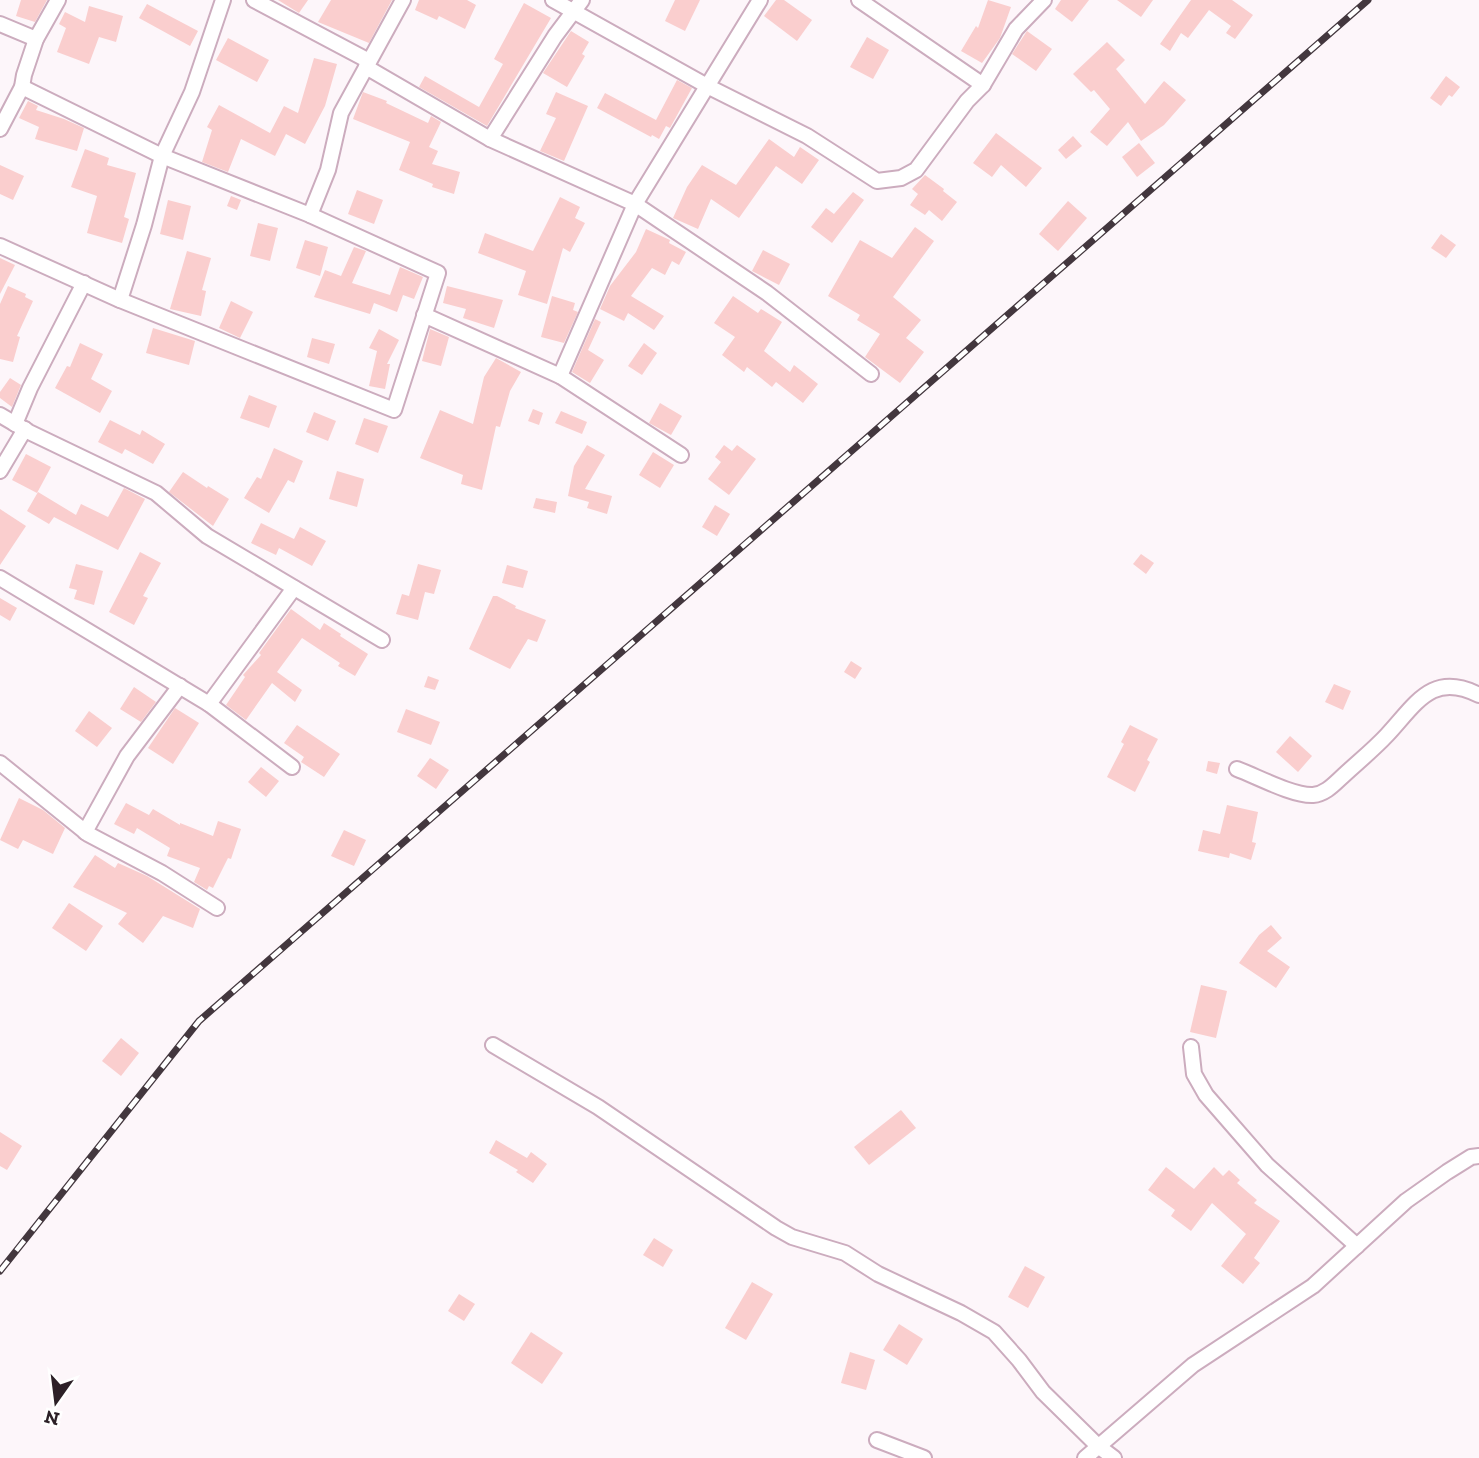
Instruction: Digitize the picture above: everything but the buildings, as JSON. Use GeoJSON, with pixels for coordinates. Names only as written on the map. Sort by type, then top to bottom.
{"type":"FeatureCollection","features":[{"type":"Feature","properties":{"kind":"street"},"geometry":{"type":"LineString","coordinates":[[0,130],[22,87],[36,40],[58,0]]}},
{"type":"Feature","properties":{"kind":"street"},"geometry":{"type":"LineString","coordinates":[[121,300],[145,225],[162,156],[192,92],[223,0]]}},
{"type":"Feature","properties":{"kind":"street"},"geometry":{"type":"LineString","coordinates":[[254,0],[368,64],[490,139],[635,204],[767,293],[871,374]]}},
{"type":"Feature","properties":{"kind":"street"},"geometry":{"type":"LineString","coordinates":[[310,215],[328,170],[341,113],[403,0]]}},
{"type":"Feature","properties":{"kind":"street"},"geometry":{"type":"LineString","coordinates":[[553,0],[578,6],[709,87],[807,135],[877,181],[901,178],[916,170],[982,85],[1016,29],[1044,0]]}},
{"type":"Feature","properties":{"kind":"street"},"geometry":{"type":"LineString","coordinates":[[560,376],[635,204],[760,0]]}},
{"type":"Feature","properties":{"kind":"street"},"geometry":{"type":"LineString","coordinates":[[859,0],[982,85]]}},
{"type":"Feature","properties":{"kind":"street"},"geometry":{"type":"LineString","coordinates":[[490,139],[555,36],[578,6]]}},
{"type":"Feature","properties":{"kind":"street"},"geometry":{"type":"LineString","coordinates":[[0,24],[36,40]]}},
{"type":"Feature","properties":{"kind":"street"},"geometry":{"type":"LineString","coordinates":[[0,246],[121,300],[394,410],[438,273],[310,215],[162,156],[22,87]]}},
{"type":"Feature","properties":{"kind":"street"},"geometry":{"type":"LineString","coordinates":[[0,471],[20,427],[30,388],[84,284]]}},
{"type":"Feature","properties":{"kind":"street"},"geometry":{"type":"LineString","coordinates":[[424,314],[560,376],[681,455]]}},
{"type":"Feature","properties":{"kind":"street"},"geometry":{"type":"LineString","coordinates":[[0,415],[156,493],[207,536],[382,640]]}},
{"type":"Feature","properties":{"kind":"street"},"geometry":{"type":"LineString","coordinates":[[0,578],[209,704],[292,767]]}},
{"type":"Feature","properties":{"kind":"street"},"geometry":{"type":"LineString","coordinates":[[209,704],[294,588]]}},
{"type":"Feature","properties":{"kind":"street"},"geometry":{"type":"LineString","coordinates":[[85,832],[127,756],[180,686]]}},
{"type":"Feature","properties":{"kind":"street"},"geometry":{"type":"LineString","coordinates":[[1237,769],[1294,791],[1313,795],[1328,790],[1387,736],[1417,699],[1435,688],[1455,687],[1479,695]]}},
{"type":"Feature","properties":{"kind":"street"},"geometry":{"type":"LineString","coordinates":[[0,763],[85,832],[162,873],[217,908]]}},
{"type":"Feature","properties":{"kind":"street"},"geometry":{"type":"LineString","coordinates":[[493,1045],[598,1107],[776,1228],[792,1237],[845,1253],[878,1274],[961,1313],[994,1332],[1044,1392],[1098,1446],[1114,1458]]}},
{"type":"Feature","properties":{"kind":"street"},"geometry":{"type":"LineString","coordinates":[[1191,1047],[1194,1074],[1206,1095],[1267,1165],[1357,1245]]}},
{"type":"Feature","properties":{"kind":"street"},"geometry":{"type":"LineString","coordinates":[[1085,1458],[1193,1365],[1313,1286],[1406,1201],[1471,1157],[1479,1156]]}},
{"type":"Feature","properties":{"kind":"street"},"geometry":{"type":"LineString","coordinates":[[877,1440],[924,1458]]}},
{"type":"Feature","properties":{"kind":"railway"},"geometry":{"type":"LineString","coordinates":[[0,1271],[199,1021],[1368,0]]}}]}
